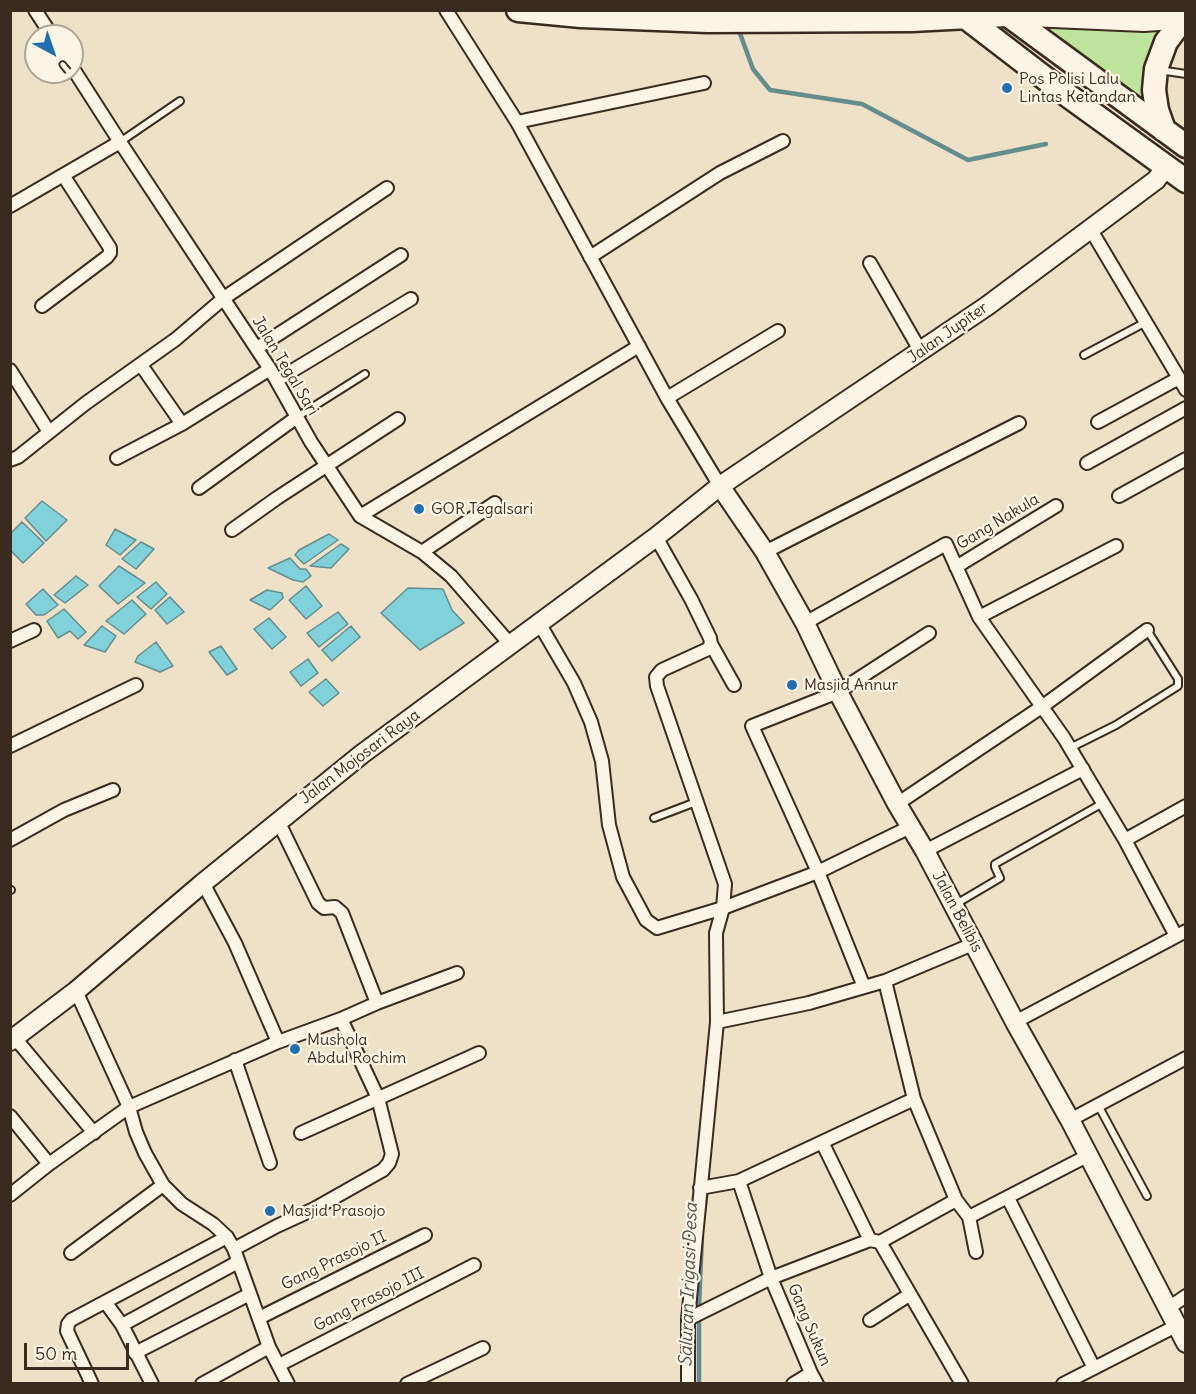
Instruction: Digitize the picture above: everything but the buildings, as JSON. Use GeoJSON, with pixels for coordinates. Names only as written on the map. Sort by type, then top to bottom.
{"type":"FeatureCollection","features":[{"type":"Feature","properties":{"kind":"highway"},"geometry":{"type":"LineString","coordinates":[[518,10],[581,16],[708,21],[1004,12],[1179,139]]}},
{"type":"Feature","properties":{"kind":"highway"},"geometry":{"type":"LineString","coordinates":[[961,14],[1185,181]]}},
{"type":"Feature","properties":{"kind":"highway"},"geometry":{"type":"LineString","coordinates":[[1179,139],[1155,100],[1156,69],[1166,42],[1184,18]]}},
{"type":"Feature","properties":{"kind":"main road"},"geometry":{"type":"LineString","coordinates":[[1004,12],[1144,21],[1184,18]]}},
{"type":"Feature","properties":{"kind":"street"},"geometry":{"type":"LineString","coordinates":[[35,10],[44,24]]}},
{"type":"Feature","properties":{"kind":"street"},"geometry":{"type":"LineString","coordinates":[[446,10],[517,122],[667,398],[720,486]]}},
{"type":"Feature","properties":{"kind":"street"},"geometry":{"type":"LineString","coordinates":[[517,122],[704,83]]}},
{"type":"Feature","properties":{"kind":"street","name":"Jalan Tegal Sari"},"geometry":{"type":"LineString","coordinates":[[83,84],[257,348],[327,466],[360,516],[422,552],[452,576],[510,644]]}},
{"type":"Feature","properties":{"kind":"street"},"geometry":{"type":"LineString","coordinates":[[590,257],[720,173],[783,141]]}},
{"type":"Feature","properties":{"kind":"street"},"geometry":{"type":"LineString","coordinates":[[10,206],[120,142]]}},
{"type":"Feature","properties":{"kind":"street","name":"Jalan Jupiter"},"geometry":{"type":"LineString","coordinates":[[720,486],[987,306],[1156,180],[1166,166]]}},
{"type":"Feature","properties":{"kind":"street"},"geometry":{"type":"LineString","coordinates":[[42,306],[110,253],[110,248],[63,175]]}},
{"type":"Feature","properties":{"kind":"street"},"geometry":{"type":"LineString","coordinates":[[10,460],[18,457],[86,403],[176,339],[224,298],[387,188]]}},
{"type":"Feature","properties":{"kind":"street"},"geometry":{"type":"LineString","coordinates":[[1091,230],[1185,390]]}},
{"type":"Feature","properties":{"kind":"street"},"geometry":{"type":"LineString","coordinates":[[257,348],[401,255]]}},
{"type":"Feature","properties":{"kind":"street"},"geometry":{"type":"LineString","coordinates":[[870,263],[921,352]]}},
{"type":"Feature","properties":{"kind":"street"},"geometry":{"type":"LineString","coordinates":[[277,380],[411,299]]}},
{"type":"Feature","properties":{"kind":"street"},"geometry":{"type":"LineString","coordinates":[[667,398],[778,332]]}},
{"type":"Feature","properties":{"kind":"street"},"geometry":{"type":"LineString","coordinates":[[360,516],[639,346]]}},
{"type":"Feature","properties":{"kind":"street"},"geometry":{"type":"LineString","coordinates":[[141,365],[182,424]]}},
{"type":"Feature","properties":{"kind":"street"},"geometry":{"type":"LineString","coordinates":[[117,458],[182,424],[270,369]]}},
{"type":"Feature","properties":{"kind":"street"},"geometry":{"type":"LineString","coordinates":[[10,370],[49,432]]}},
{"type":"Feature","properties":{"kind":"street"},"geometry":{"type":"LineString","coordinates":[[1098,422],[1179,378]]}},
{"type":"Feature","properties":{"kind":"street"},"geometry":{"type":"LineString","coordinates":[[1087,464],[1185,408]]}},
{"type":"Feature","properties":{"kind":"street"},"geometry":{"type":"LineString","coordinates":[[199,488],[297,417]]}},
{"type":"Feature","properties":{"kind":"street"},"geometry":{"type":"LineString","coordinates":[[232,530],[398,419]]}},
{"type":"Feature","properties":{"kind":"street"},"geometry":{"type":"LineString","coordinates":[[765,552],[1018,423]]}},
{"type":"Feature","properties":{"kind":"street"},"geometry":{"type":"LineString","coordinates":[[1119,496],[1185,459]]}},
{"type":"Feature","properties":{"kind":"street","name":"Jalan Mojosari Raya"},"geometry":{"type":"LineString","coordinates":[[13,1040],[76,991],[202,883],[362,754],[656,537],[720,486]]}},
{"type":"Feature","properties":{"kind":"street","name":"Jalan Belibis"},"geometry":{"type":"LineString","coordinates":[[720,486],[765,552],[805,623],[838,692],[897,804],[912,826],[973,944],[1089,1155],[1185,1343]]}},
{"type":"Feature","properties":{"kind":"street"},"geometry":{"type":"LineString","coordinates":[[422,552],[495,503]]}},
{"type":"Feature","properties":{"kind":"street","name":"Gang Nakula"},"geometry":{"type":"LineString","coordinates":[[956,567],[1056,506]]}},
{"type":"Feature","properties":{"kind":"street"},"geometry":{"type":"LineString","coordinates":[[656,537],[691,599],[711,644],[734,685]]}},
{"type":"Feature","properties":{"kind":"street"},"geometry":{"type":"LineString","coordinates":[[805,623],[946,544],[979,617],[1070,748],[1181,934],[1015,1022]]}},
{"type":"Feature","properties":{"kind":"street"},"geometry":{"type":"LineString","coordinates":[[979,617],[1116,546]]}},
{"type":"Feature","properties":{"kind":"street"},"geometry":{"type":"LineString","coordinates":[[539,623],[574,683],[591,722],[602,761],[609,825],[623,877],[646,920],[657,928],[723,908],[818,872],[912,826]]}},
{"type":"Feature","properties":{"kind":"street"},"geometry":{"type":"LineString","coordinates":[[10,641],[34,630]]}},
{"type":"Feature","properties":{"kind":"street"},"geometry":{"type":"LineString","coordinates":[[897,804],[1043,706],[1147,630]]}},
{"type":"Feature","properties":{"kind":"street"},"geometry":{"type":"LineString","coordinates":[[864,987],[818,872],[752,726],[838,692],[929,633]]}},
{"type":"Feature","properties":{"kind":"street"},"geometry":{"type":"LineString","coordinates":[[688,1383],[688,1319],[717,1022],[716,933],[723,908],[725,884],[657,686],[656,677],[662,670],[708,649],[711,644]]}},
{"type":"Feature","properties":{"kind":"street"},"geometry":{"type":"LineString","coordinates":[[10,746],[136,685]]}},
{"type":"Feature","properties":{"kind":"street"},"geometry":{"type":"LineString","coordinates":[[925,851],[1083,769]]}},
{"type":"Feature","properties":{"kind":"street"},"geometry":{"type":"LineString","coordinates":[[10,840],[64,810],[113,790]]}},
{"type":"Feature","properties":{"kind":"street"},"geometry":{"type":"LineString","coordinates":[[1125,840],[1185,806]]}},
{"type":"Feature","properties":{"kind":"street"},"geometry":{"type":"LineString","coordinates":[[278,821],[318,903],[324,908],[335,907],[342,913],[377,1003]]}},
{"type":"Feature","properties":{"kind":"street"},"geometry":{"type":"LineString","coordinates":[[202,883],[235,943],[278,1042]]}},
{"type":"Feature","properties":{"kind":"street"},"geometry":{"type":"LineString","coordinates":[[717,1022],[809,1003],[885,981],[973,944]]}},
{"type":"Feature","properties":{"kind":"street"},"geometry":{"type":"LineString","coordinates":[[10,1195],[129,1107],[236,1059],[457,973]]}},
{"type":"Feature","properties":{"kind":"street"},"geometry":{"type":"LineString","coordinates":[[885,981],[914,1099],[956,1200],[969,1217],[976,1252]]}},
{"type":"Feature","properties":{"kind":"street"},"geometry":{"type":"LineString","coordinates":[[76,991],[129,1107],[136,1132],[163,1185],[182,1204],[213,1224],[227,1237],[234,1249],[269,1347],[288,1383]]}},
{"type":"Feature","properties":{"kind":"street"},"geometry":{"type":"LineString","coordinates":[[234,1249],[314,1209],[383,1170],[390,1163],[392,1154],[378,1098],[341,1019]]}},
{"type":"Feature","properties":{"kind":"street"},"geometry":{"type":"LineString","coordinates":[[13,1040],[94,1133]]}},
{"type":"Feature","properties":{"kind":"street"},"geometry":{"type":"LineString","coordinates":[[301,1133],[479,1053]]}},
{"type":"Feature","properties":{"kind":"street"},"geometry":{"type":"LineString","coordinates":[[1070,1120],[1185,1058]]}},
{"type":"Feature","properties":{"kind":"street"},"geometry":{"type":"LineString","coordinates":[[236,1059],[270,1163]]}},
{"type":"Feature","properties":{"kind":"street"},"geometry":{"type":"LineString","coordinates":[[700,1188],[739,1181],[914,1099]]}},
{"type":"Feature","properties":{"kind":"street"},"geometry":{"type":"LineString","coordinates":[[10,1116],[50,1164]]}},
{"type":"Feature","properties":{"kind":"street"},"geometry":{"type":"LineString","coordinates":[[822,1143],[875,1241],[962,1383]]}},
{"type":"Feature","properties":{"kind":"street"},"geometry":{"type":"LineString","coordinates":[[969,1217],[1089,1155]]}},
{"type":"Feature","properties":{"kind":"street","name":"Gang Sukun"},"geometry":{"type":"LineString","coordinates":[[739,1181],[771,1278],[814,1378]]}},
{"type":"Feature","properties":{"kind":"street"},"geometry":{"type":"LineString","coordinates":[[71,1253],[163,1185]]}},
{"type":"Feature","properties":{"kind":"street"},"geometry":{"type":"LineString","coordinates":[[1008,1198],[1094,1368]]}},
{"type":"Feature","properties":{"kind":"street"},"geometry":{"type":"LineString","coordinates":[[688,1319],[771,1278],[875,1241],[956,1200]]}},
{"type":"Feature","properties":{"kind":"street","name":"Gang Prasojo II"},"geometry":{"type":"LineString","coordinates":[[259,1318],[425,1235]]}},
{"type":"Feature","properties":{"kind":"street"},"geometry":{"type":"LineString","coordinates":[[92,1383],[67,1330],[71,1320],[227,1237]]}},
{"type":"Feature","properties":{"kind":"street"},"geometry":{"type":"LineString","coordinates":[[122,1325],[238,1262]]}},
{"type":"Feature","properties":{"kind":"street","name":"Gang Prasojo III"},"geometry":{"type":"LineString","coordinates":[[279,1365],[474,1265]]}},
{"type":"Feature","properties":{"kind":"street"},"geometry":{"type":"LineString","coordinates":[[135,1353],[250,1294]]}},
{"type":"Feature","properties":{"kind":"street"},"geometry":{"type":"LineString","coordinates":[[870,1320],[909,1295]]}},
{"type":"Feature","properties":{"kind":"street"},"geometry":{"type":"LineString","coordinates":[[1167,1309],[1185,1296]]}},
{"type":"Feature","properties":{"kind":"street"},"geometry":{"type":"LineString","coordinates":[[106,1303],[122,1325],[152,1383]]}},
{"type":"Feature","properties":{"kind":"street"},"geometry":{"type":"LineString","coordinates":[[1063,1383],[1176,1326]]}},
{"type":"Feature","properties":{"kind":"street"},"geometry":{"type":"LineString","coordinates":[[202,1383],[269,1347]]}},
{"type":"Feature","properties":{"kind":"street"},"geometry":{"type":"LineString","coordinates":[[407,1383],[483,1348]]}},
{"type":"Feature","properties":{"kind":"street"},"geometry":{"type":"LineString","coordinates":[[793,1383],[814,1378]]}},
{"type":"Feature","properties":{"kind":"lane"},"geometry":{"type":"LineString","coordinates":[[1156,69],[1185,74]]}},
{"type":"Feature","properties":{"kind":"lane"},"geometry":{"type":"LineString","coordinates":[[120,142],[180,101]]}},
{"type":"Feature","properties":{"kind":"lane"},"geometry":{"type":"LineString","coordinates":[[1084,355],[1146,321]]}},
{"type":"Feature","properties":{"kind":"lane"},"geometry":{"type":"LineString","coordinates":[[297,417],[365,374]]}},
{"type":"Feature","properties":{"kind":"lane"},"geometry":{"type":"LineString","coordinates":[[1070,748],[1145,708],[1178,686],[1178,679],[1147,630]]}},
{"type":"Feature","properties":{"kind":"lane"},"geometry":{"type":"LineString","coordinates":[[1178,679],[1185,675]]}},
{"type":"Feature","properties":{"kind":"lane"},"geometry":{"type":"LineString","coordinates":[[654,818],[696,802]]}},
{"type":"Feature","properties":{"kind":"lane"},"geometry":{"type":"LineString","coordinates":[[953,906],[1000,878],[994,867],[995,864],[1103,803]]}},
{"type":"Feature","properties":{"kind":"lane"},"geometry":{"type":"LineString","coordinates":[[1098,1105],[1147,1196]]}},
{"type":"Feature","properties":{"kind":"green space"},"geometry":{"type":"Polygon","coordinates":[[[1023,19],[1168,21],[1151,112],[1023,19]]]}},
{"type":"Feature","properties":{"kind":"water"},"geometry":{"type":"Polygon","coordinates":[[[42,501],[67,520],[46,541],[25,518],[42,501]]]}},
{"type":"Feature","properties":{"kind":"water"},"geometry":{"type":"Polygon","coordinates":[[[22,522],[44,543],[23,563],[10,550],[11,533],[22,522]]]}},
{"type":"Feature","properties":{"kind":"water"},"geometry":{"type":"Polygon","coordinates":[[[115,529],[136,540],[120,555],[106,545],[115,529]]]}},
{"type":"Feature","properties":{"kind":"water"},"geometry":{"type":"Polygon","coordinates":[[[329,534],[338,540],[304,564],[295,555],[299,550],[329,534]]]}},
{"type":"Feature","properties":{"kind":"water"},"geometry":{"type":"Polygon","coordinates":[[[141,542],[154,549],[136,569],[122,559],[141,542]]]}},
{"type":"Feature","properties":{"kind":"water"},"geometry":{"type":"Polygon","coordinates":[[[341,544],[349,549],[331,568],[310,566],[341,544]]]}},
{"type":"Feature","properties":{"kind":"water"},"geometry":{"type":"Polygon","coordinates":[[[290,558],[300,569],[306,569],[311,576],[303,582],[293,580],[268,568],[290,558]]]}},
{"type":"Feature","properties":{"kind":"water"},"geometry":{"type":"Polygon","coordinates":[[[119,566],[145,583],[118,604],[99,586],[119,566]]]}},
{"type":"Feature","properties":{"kind":"water"},"geometry":{"type":"Polygon","coordinates":[[[76,576],[88,585],[65,603],[54,595],[76,576]]]}},
{"type":"Feature","properties":{"kind":"water"},"geometry":{"type":"Polygon","coordinates":[[[156,582],[167,594],[151,609],[137,597],[156,582]]]}},
{"type":"Feature","properties":{"kind":"water"},"geometry":{"type":"Polygon","coordinates":[[[306,586],[322,606],[306,619],[289,600],[306,586]]]}},
{"type":"Feature","properties":{"kind":"water"},"geometry":{"type":"Polygon","coordinates":[[[408,588],[443,589],[452,610],[464,623],[420,650],[381,613],[408,588]]]}},
{"type":"Feature","properties":{"kind":"water"},"geometry":{"type":"Polygon","coordinates":[[[43,589],[58,605],[44,615],[36,615],[26,604],[43,589]]]}},
{"type":"Feature","properties":{"kind":"water"},"geometry":{"type":"Polygon","coordinates":[[[267,590],[282,593],[283,598],[270,610],[250,600],[267,590]]]}},
{"type":"Feature","properties":{"kind":"water"},"geometry":{"type":"Polygon","coordinates":[[[170,597],[184,612],[167,624],[155,610],[170,597]]]}},
{"type":"Feature","properties":{"kind":"water"},"geometry":{"type":"Polygon","coordinates":[[[132,600],[146,614],[124,634],[106,621],[132,600]]]}},
{"type":"Feature","properties":{"kind":"water"},"geometry":{"type":"Polygon","coordinates":[[[64,609],[86,632],[78,639],[70,631],[58,638],[47,621],[64,609]]]}},
{"type":"Feature","properties":{"kind":"water"},"geometry":{"type":"Polygon","coordinates":[[[338,612],[348,624],[319,647],[307,633],[338,612]]]}},
{"type":"Feature","properties":{"kind":"water"},"geometry":{"type":"Polygon","coordinates":[[[269,618],[286,637],[272,649],[254,629],[269,618]]]}},
{"type":"Feature","properties":{"kind":"water"},"geometry":{"type":"Polygon","coordinates":[[[102,626],[116,636],[105,652],[84,645],[102,626]]]}},
{"type":"Feature","properties":{"kind":"water"},"geometry":{"type":"Polygon","coordinates":[[[351,626],[360,637],[332,661],[322,650],[351,626]]]}},
{"type":"Feature","properties":{"kind":"water"},"geometry":{"type":"Polygon","coordinates":[[[156,642],[173,666],[160,672],[135,662],[138,656],[156,642]]]}},
{"type":"Feature","properties":{"kind":"water"},"geometry":{"type":"Polygon","coordinates":[[[221,646],[237,669],[227,675],[209,652],[221,646]]]}},
{"type":"Feature","properties":{"kind":"water"},"geometry":{"type":"Polygon","coordinates":[[[308,659],[318,673],[301,686],[290,672],[308,659]]]}},
{"type":"Feature","properties":{"kind":"water"},"geometry":{"type":"Polygon","coordinates":[[[326,679],[339,693],[323,706],[309,692],[326,679]]]}},
{"type":"Feature","properties":{"kind":"waterway"},"geometry":{"type":"LineString","coordinates":[[738,28],[753,69],[770,90],[862,104],[968,160],[1046,144]]}},
{"type":"Feature","properties":{"kind":"waterway","name":"Saluran Irigasi Desa"},"geometry":{"type":"LineString","coordinates":[[704,1213],[707,1189]]}},
{"type":"Feature","properties":{"kind":"waterway","name":"Saluran Irigasi Desa"},"geometry":{"type":"LineString","coordinates":[[699,1384],[702,1236]]}},
{"type":"Feature","properties":{"kind":"place","name":"Pos Polisi Lalu Lintas Ketandan"},"geometry":{"type":"Point","coordinates":[1007,88]}},
{"type":"Feature","properties":{"kind":"place","name":"GOR Tegalsari"},"geometry":{"type":"Point","coordinates":[419,509]}},
{"type":"Feature","properties":{"kind":"place","name":"Masjid Annur"},"geometry":{"type":"Point","coordinates":[792,685]}},
{"type":"Feature","properties":{"kind":"place","name":"Mushola Abdul Rochim"},"geometry":{"type":"Point","coordinates":[295,1049]}},
{"type":"Feature","properties":{"kind":"place","name":"Masjid Prasojo"},"geometry":{"type":"Point","coordinates":[270,1211]}}]}
